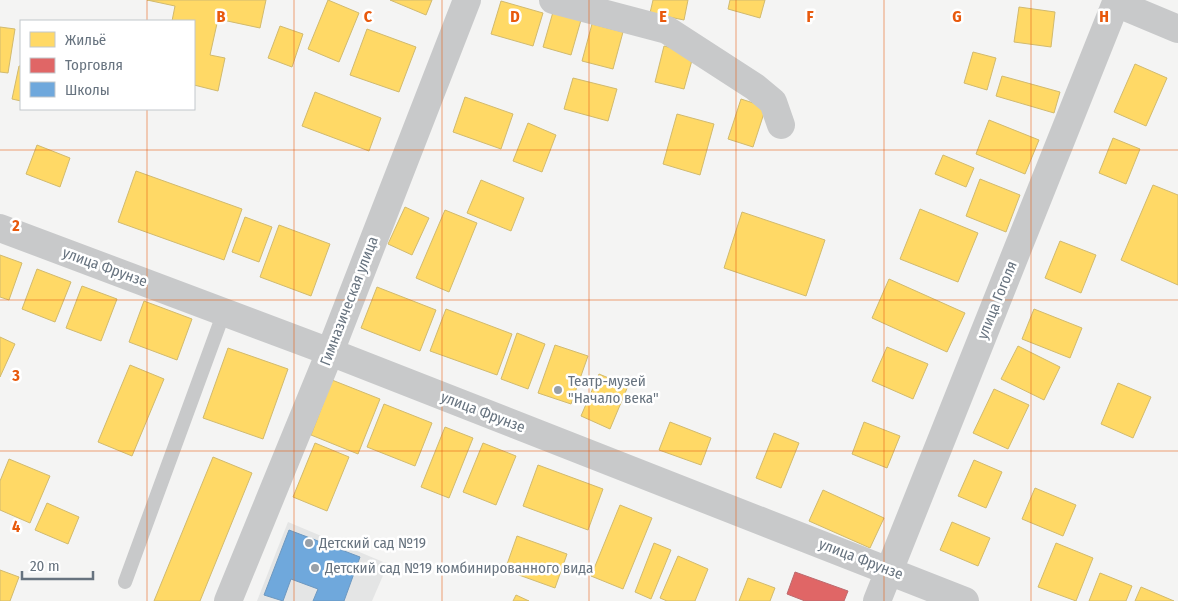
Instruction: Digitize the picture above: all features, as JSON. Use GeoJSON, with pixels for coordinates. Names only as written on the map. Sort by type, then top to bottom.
{"type":"FeatureCollection","features":[{"type":"Feature","properties":{"kind":"street","name":"Гимназическая улица"},"geometry":{"type":"LineString","coordinates":[[228,601],[330,352],[467,0]]}},
{"type":"Feature","properties":{"kind":"street"},"geometry":{"type":"LineString","coordinates":[[553,0],[667,30],[755,87],[773,102],[781,126]]}},
{"type":"Feature","properties":{"kind":"street"},"geometry":{"type":"LineString","coordinates":[[1117,2],[1178,29]]}},
{"type":"Feature","properties":{"kind":"street","name":"улица Гоголя"},"geometry":{"type":"LineString","coordinates":[[877,601],[1117,2]]}},
{"type":"Feature","properties":{"kind":"street","name":"улица Фрунзе"},"geometry":{"type":"LineString","coordinates":[[0,228],[330,352],[965,601]]}},
{"type":"Feature","properties":{"kind":"lane"},"geometry":{"type":"LineString","coordinates":[[125,582],[224,312]]}},
{"type":"Feature","properties":{"kind":"shaded area","name":"Детский сад №19"},"geometry":{"type":"Polygon","coordinates":[[[288,522],[388,564],[372,601],[257,601],[288,522]]]}},
{"type":"Feature","properties":{"kind":"building: Жильё"},"geometry":{"type":"Polygon","coordinates":[[[147,0],[266,0],[260,28],[218,19],[210,55],[225,58],[218,91],[195,85],[195,20],[172,20],[175,6],[147,0]]]}},
{"type":"Feature","properties":{"kind":"building: Жильё"},"geometry":{"type":"Polygon","coordinates":[[[328,0],[359,13],[339,62],[308,49],[328,0]]]}},
{"type":"Feature","properties":{"kind":"building: Жильё"},"geometry":{"type":"Polygon","coordinates":[[[390,0],[432,0],[426,15],[390,0]]]}},
{"type":"Feature","properties":{"kind":"building: Жильё"},"geometry":{"type":"Polygon","coordinates":[[[653,0],[688,0],[684,20],[650,13],[653,0]]]}},
{"type":"Feature","properties":{"kind":"building: Жильё"},"geometry":{"type":"Polygon","coordinates":[[[730,0],[765,0],[760,18],[728,9],[730,0]]]}},
{"type":"Feature","properties":{"kind":"building: Жильё"},"geometry":{"type":"Polygon","coordinates":[[[501,1],[543,13],[533,46],[491,34],[501,1]]]}},
{"type":"Feature","properties":{"kind":"building: Жильё"},"geometry":{"type":"Polygon","coordinates":[[[555,5],[583,13],[571,55],[543,47],[555,5]]]}},
{"type":"Feature","properties":{"kind":"building: Жильё"},"geometry":{"type":"Polygon","coordinates":[[[1019,7],[1055,12],[1051,47],[1014,42],[1019,7]]]}},
{"type":"Feature","properties":{"kind":"building: Жильё"},"geometry":{"type":"Polygon","coordinates":[[[592,24],[623,32],[613,69],[582,61],[592,24]]]}},
{"type":"Feature","properties":{"kind":"building: Жильё"},"geometry":{"type":"Polygon","coordinates":[[[280,26],[303,34],[292,67],[268,58],[280,26]]]}},
{"type":"Feature","properties":{"kind":"building: Жильё"},"geometry":{"type":"Polygon","coordinates":[[[0,27],[15,29],[8,73],[0,72],[0,27]]]}},
{"type":"Feature","properties":{"kind":"building: Жильё"},"geometry":{"type":"Polygon","coordinates":[[[367,29],[416,47],[399,92],[350,75],[367,29]]]}},
{"type":"Feature","properties":{"kind":"building: Жильё"},"geometry":{"type":"Polygon","coordinates":[[[664,46],[694,53],[684,89],[655,82],[664,46]]]}},
{"type":"Feature","properties":{"kind":"building: Жильё"},"geometry":{"type":"Polygon","coordinates":[[[973,52],[996,58],[987,90],[964,83],[973,52]]]}},
{"type":"Feature","properties":{"kind":"building: Жильё"},"geometry":{"type":"Polygon","coordinates":[[[1135,64],[1167,78],[1146,126],[1114,112],[1135,64]]]}},
{"type":"Feature","properties":{"kind":"building: Жильё"},"geometry":{"type":"Polygon","coordinates":[[[19,66],[20,66],[20,101],[12,99],[19,66]]]}},
{"type":"Feature","properties":{"kind":"building: Жильё"},"geometry":{"type":"Polygon","coordinates":[[[1002,76],[1060,92],[1054,113],[996,96],[1002,76]]]}},
{"type":"Feature","properties":{"kind":"building: Жильё"},"geometry":{"type":"Polygon","coordinates":[[[573,78],[617,89],[608,121],[564,109],[573,78]]]}},
{"type":"Feature","properties":{"kind":"building: Жильё"},"geometry":{"type":"Polygon","coordinates":[[[315,92],[381,118],[369,151],[302,126],[315,92]]]}},
{"type":"Feature","properties":{"kind":"building: Жильё"},"geometry":{"type":"Polygon","coordinates":[[[465,97],[513,114],[501,149],[453,132],[465,97]]]}},
{"type":"Feature","properties":{"kind":"building: Жильё"},"geometry":{"type":"Polygon","coordinates":[[[741,99],[766,107],[753,147],[728,139],[741,99]]]}},
{"type":"Feature","properties":{"kind":"building: Жильё"},"geometry":{"type":"Polygon","coordinates":[[[677,114],[714,124],[700,175],[663,164],[677,114]]]}},
{"type":"Feature","properties":{"kind":"building: Жильё"},"geometry":{"type":"Polygon","coordinates":[[[989,120],[1039,140],[1025,174],[976,154],[989,120]]]}},
{"type":"Feature","properties":{"kind":"building: Жильё"},"geometry":{"type":"Polygon","coordinates":[[[528,123],[556,135],[542,172],[513,161],[528,123]]]}},
{"type":"Feature","properties":{"kind":"building: Жильё"},"geometry":{"type":"Polygon","coordinates":[[[1113,138],[1140,149],[1126,184],[1099,173],[1113,138]]]}},
{"type":"Feature","properties":{"kind":"building: Жильё"},"geometry":{"type":"Polygon","coordinates":[[[37,145],[70,158],[60,187],[26,174],[37,145]]]}},
{"type":"Feature","properties":{"kind":"building: Жильё"},"geometry":{"type":"Polygon","coordinates":[[[943,155],[974,168],[966,187],[935,174],[943,155]]]}},
{"type":"Feature","properties":{"kind":"building: Жильё"},"geometry":{"type":"Polygon","coordinates":[[[136,171],[242,209],[224,260],[118,222],[136,171]]]}},
{"type":"Feature","properties":{"kind":"building: Жильё"},"geometry":{"type":"Polygon","coordinates":[[[980,179],[1020,195],[1006,232],[966,216],[980,179]]]}},
{"type":"Feature","properties":{"kind":"building: Жильё"},"geometry":{"type":"Polygon","coordinates":[[[481,180],[524,198],[511,231],[467,213],[481,180]]]}},
{"type":"Feature","properties":{"kind":"building: Жильё"},"geometry":{"type":"Polygon","coordinates":[[[1153,185],[1178,195],[1178,285],[1121,260],[1153,185]]]}},
{"type":"Feature","properties":{"kind":"building: Жильё"},"geometry":{"type":"Polygon","coordinates":[[[405,207],[429,218],[412,255],[388,244],[405,207]]]}},
{"type":"Feature","properties":{"kind":"building: Жильё"},"geometry":{"type":"Polygon","coordinates":[[[920,209],[978,233],[958,282],[900,259],[920,209]]]}},
{"type":"Feature","properties":{"kind":"building: Жильё"},"geometry":{"type":"Polygon","coordinates":[[[445,210],[477,223],[449,292],[416,278],[445,210]]]}},
{"type":"Feature","properties":{"kind":"building: Жильё"},"geometry":{"type":"Polygon","coordinates":[[[742,212],[825,240],[806,296],[724,268],[742,212]]]}},
{"type":"Feature","properties":{"kind":"building: Жильё"},"geometry":{"type":"Polygon","coordinates":[[[245,217],[272,227],[259,262],[232,252],[245,217]]]}},
{"type":"Feature","properties":{"kind":"building: Жильё"},"geometry":{"type":"Polygon","coordinates":[[[279,225],[330,244],[311,296],[260,277],[279,225]]]}},
{"type":"Feature","properties":{"kind":"building: Жильё"},"geometry":{"type":"Polygon","coordinates":[[[1060,241],[1096,255],[1081,293],[1045,278],[1060,241]]]}},
{"type":"Feature","properties":{"kind":"building: Жильё"},"geometry":{"type":"Polygon","coordinates":[[[0,255],[22,263],[9,300],[0,297],[0,255]]]}},
{"type":"Feature","properties":{"kind":"building: Жильё"},"geometry":{"type":"Polygon","coordinates":[[[37,269],[71,282],[55,322],[22,309],[37,269]]]}},
{"type":"Feature","properties":{"kind":"building: Жильё"},"geometry":{"type":"Polygon","coordinates":[[[889,279],[965,313],[947,352],[872,318],[889,279]]]}},
{"type":"Feature","properties":{"kind":"building: Жильё"},"geometry":{"type":"Polygon","coordinates":[[[82,286],[117,299],[101,341],[66,328],[82,286]]]}},
{"type":"Feature","properties":{"kind":"building: Жильё"},"geometry":{"type":"Polygon","coordinates":[[[377,287],[436,310],[420,351],[361,328],[377,287]]]}},
{"type":"Feature","properties":{"kind":"building: Жильё"},"geometry":{"type":"Polygon","coordinates":[[[144,301],[192,319],[177,360],[129,342],[144,301]]]}},
{"type":"Feature","properties":{"kind":"building: Жильё"},"geometry":{"type":"Polygon","coordinates":[[[446,309],[512,334],[497,375],[430,351],[446,309]]]}},
{"type":"Feature","properties":{"kind":"building: Жильё"},"geometry":{"type":"Polygon","coordinates":[[[1034,309],[1082,328],[1070,358],[1022,339],[1034,309]]]}},
{"type":"Feature","properties":{"kind":"building: Жильё"},"geometry":{"type":"Polygon","coordinates":[[[517,333],[545,344],[528,389],[501,379],[517,333]]]}},
{"type":"Feature","properties":{"kind":"building: Жильё"},"geometry":{"type":"Polygon","coordinates":[[[0,337],[15,344],[0,377],[0,337]]]}},
{"type":"Feature","properties":{"kind":"building: Жильё"},"geometry":{"type":"Polygon","coordinates":[[[555,345],[588,356],[571,404],[538,393],[555,345]]]}},
{"type":"Feature","properties":{"kind":"building: Жильё"},"geometry":{"type":"Polygon","coordinates":[[[1018,346],[1060,367],[1044,400],[1001,379],[1018,346]]]}},
{"type":"Feature","properties":{"kind":"building: Жильё"},"geometry":{"type":"Polygon","coordinates":[[[887,347],[928,364],[913,399],[872,381],[887,347]]]}},
{"type":"Feature","properties":{"kind":"building: Жильё"},"geometry":{"type":"Polygon","coordinates":[[[228,348],[288,369],[263,439],[203,418],[228,348]]]}},
{"type":"Feature","properties":{"kind":"building: Жильё"},"geometry":{"type":"Polygon","coordinates":[[[130,365],[164,379],[132,456],[98,442],[130,365]]]}},
{"type":"Feature","properties":{"kind":"building: Жильё"},"geometry":{"type":"Polygon","coordinates":[[[599,374],[628,386],[610,429],[581,416],[599,374]]]}},
{"type":"Feature","properties":{"kind":"building: Жильё"},"geometry":{"type":"Polygon","coordinates":[[[332,380],[380,399],[358,454],[311,435],[332,380]]]}},
{"type":"Feature","properties":{"kind":"building: Жильё"},"geometry":{"type":"Polygon","coordinates":[[[1118,383],[1151,397],[1133,438],[1101,424],[1118,383]]]}},
{"type":"Feature","properties":{"kind":"building: Жильё"},"geometry":{"type":"Polygon","coordinates":[[[994,389],[1029,405],[1008,449],[973,433],[994,389]]]}},
{"type":"Feature","properties":{"kind":"building: Жильё"},"geometry":{"type":"Polygon","coordinates":[[[384,404],[432,423],[415,466],[367,447],[384,404]]]}},
{"type":"Feature","properties":{"kind":"building: Жильё"},"geometry":{"type":"Polygon","coordinates":[[[670,422],[711,438],[701,465],[659,450],[670,422]]]}},
{"type":"Feature","properties":{"kind":"building: Жильё"},"geometry":{"type":"Polygon","coordinates":[[[864,422],[900,436],[887,468],[852,454],[864,422]]]}},
{"type":"Feature","properties":{"kind":"building: Жильё"},"geometry":{"type":"Polygon","coordinates":[[[445,427],[473,438],[449,498],[421,487],[445,427]]]}},
{"type":"Feature","properties":{"kind":"building: Жильё"},"geometry":{"type":"Polygon","coordinates":[[[774,433],[799,443],[781,488],[756,478],[774,433]]]}},
{"type":"Feature","properties":{"kind":"building: Жильё"},"geometry":{"type":"Polygon","coordinates":[[[315,443],[349,457],[327,511],[293,497],[315,443]]]}},
{"type":"Feature","properties":{"kind":"building: Жильё"},"geometry":{"type":"Polygon","coordinates":[[[483,443],[516,456],[496,505],[463,492],[483,443]]]}},
{"type":"Feature","properties":{"kind":"building: Жильё"},"geometry":{"type":"Polygon","coordinates":[[[213,457],[252,473],[200,601],[154,601],[213,457]]]}},
{"type":"Feature","properties":{"kind":"building: Жильё"},"geometry":{"type":"Polygon","coordinates":[[[9,459],[50,476],[30,523],[0,510],[0,481],[9,459]]]}},
{"type":"Feature","properties":{"kind":"building: Жильё"},"geometry":{"type":"Polygon","coordinates":[[[974,460],[1002,472],[986,508],[958,496],[974,460]]]}},
{"type":"Feature","properties":{"kind":"building: Жильё"},"geometry":{"type":"Polygon","coordinates":[[[538,465],[603,489],[588,530],[523,506],[538,465]]]}},
{"type":"Feature","properties":{"kind":"building: Жильё"},"geometry":{"type":"Polygon","coordinates":[[[1035,488],[1076,505],[1063,536],[1022,519],[1035,488]]]}},
{"type":"Feature","properties":{"kind":"building: Жильё"},"geometry":{"type":"Polygon","coordinates":[[[823,490],[884,518],[870,548],[809,521],[823,490]]]}},
{"type":"Feature","properties":{"kind":"building: Жильё"},"geometry":{"type":"Polygon","coordinates":[[[47,503],[79,517],[68,544],[35,530],[47,503]]]}},
{"type":"Feature","properties":{"kind":"building: Жильё"},"geometry":{"type":"Polygon","coordinates":[[[620,505],[652,518],[623,589],[591,576],[620,505]]]}},
{"type":"Feature","properties":{"kind":"building: Жильё"},"geometry":{"type":"Polygon","coordinates":[[[952,522],[990,538],[978,566],[940,550],[952,522]]]}},
{"type":"Feature","properties":{"kind":"building: Жильё"},"geometry":{"type":"Polygon","coordinates":[[[517,536],[567,554],[555,588],[505,570],[517,536]]]}},
{"type":"Feature","properties":{"kind":"building: Жильё"},"geometry":{"type":"Polygon","coordinates":[[[654,543],[671,550],[651,599],[635,592],[654,543]]]}},
{"type":"Feature","properties":{"kind":"building: Жильё"},"geometry":{"type":"Polygon","coordinates":[[[1056,543],[1093,558],[1076,601],[1038,587],[1056,543]]]}},
{"type":"Feature","properties":{"kind":"building: Жильё"},"geometry":{"type":"Polygon","coordinates":[[[678,556],[708,569],[695,601],[667,601],[660,598],[678,556]]]}},
{"type":"Feature","properties":{"kind":"building: Жильё"},"geometry":{"type":"Polygon","coordinates":[[[0,570],[19,577],[10,601],[0,601],[0,570]]]}},
{"type":"Feature","properties":{"kind":"building: Жильё"},"geometry":{"type":"Polygon","coordinates":[[[1100,573],[1132,586],[1126,601],[1089,601],[1100,573]]]}},
{"type":"Feature","properties":{"kind":"building: Жильё"},"geometry":{"type":"Polygon","coordinates":[[[748,578],[775,588],[770,601],[739,601],[748,578]]]}},
{"type":"Feature","properties":{"kind":"building: Жильё"},"geometry":{"type":"Polygon","coordinates":[[[1141,587],[1174,601],[1135,601],[1141,587]]]}},
{"type":"Feature","properties":{"kind":"building: Жильё"},"geometry":{"type":"Polygon","coordinates":[[[516,595],[529,601],[513,601],[516,595]]]}},
{"type":"Feature","properties":{"kind":"building: Торговля"},"geometry":{"type":"Polygon","coordinates":[[[795,572],[848,591],[844,601],[805,601],[787,594],[795,572]]]}},
{"type":"Feature","properties":{"kind":"building: Школы","name":"Детский сад №19"},"geometry":{"type":"Polygon","coordinates":[[[289,530],[360,557],[344,601],[313,601],[318,589],[291,579],[283,601],[264,595],[289,530]]]}},
{"type":"Feature","properties":{"kind":"place","name":"Театр-музей \"Начало века\""},"geometry":{"type":"Point","coordinates":[558,390]}},
{"type":"Feature","properties":{"kind":"place","name":"Детский сад №19"},"geometry":{"type":"Point","coordinates":[309,543]}},
{"type":"Feature","properties":{"kind":"place","name":"Детский сад №19 комбинированного вида"},"geometry":{"type":"Point","coordinates":[315,568]}}]}
